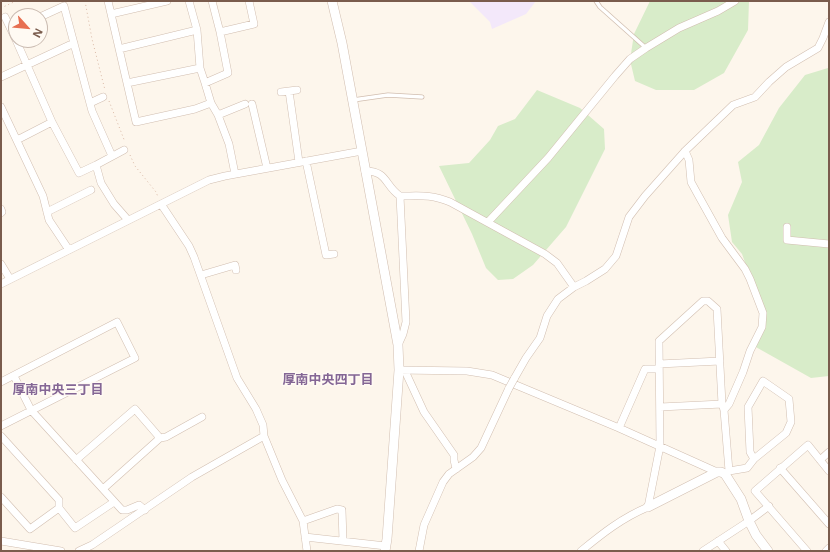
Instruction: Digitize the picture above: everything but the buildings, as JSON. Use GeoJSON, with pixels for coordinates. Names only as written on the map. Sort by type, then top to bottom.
{"type":"FeatureCollection","features":[{"type":"Feature","properties":{"kind":"street"},"geometry":{"type":"LineString","coordinates":[[108,1],[136,122],[195,109],[211,103]]}},
{"type":"Feature","properties":{"kind":"street"},"geometry":{"type":"LineString","coordinates":[[111,14],[167,1]]}},
{"type":"Feature","properties":{"kind":"street"},"geometry":{"type":"LineString","coordinates":[[189,1],[197,30],[200,68],[211,103],[218,114],[229,144],[235,174]]}},
{"type":"Feature","properties":{"kind":"street"},"geometry":{"type":"LineString","coordinates":[[205,83],[228,73],[212,1]]}},
{"type":"Feature","properties":{"kind":"street"},"geometry":{"type":"LineString","coordinates":[[220,32],[254,24],[249,1]]}},
{"type":"Feature","properties":{"kind":"street"},"geometry":{"type":"LineString","coordinates":[[305,537],[343,540],[385,548],[402,370],[342,44],[332,1]]}},
{"type":"Feature","properties":{"kind":"street"},"geometry":{"type":"LineString","coordinates":[[488,222],[548,158],[630,59],[680,28],[718,11],[735,1]]}},
{"type":"Feature","properties":{"kind":"street"},"geometry":{"type":"LineString","coordinates":[[48,13],[64,6],[92,111],[112,156]]}},
{"type":"Feature","properties":{"kind":"street"},"geometry":{"type":"LineString","coordinates":[[5,17],[8,21]]}},
{"type":"Feature","properties":{"kind":"street"},"geometry":{"type":"LineString","coordinates":[[419,551],[424,525],[443,482],[456,469],[473,457],[481,448],[514,378],[540,338],[547,316],[558,299],[574,287],[597,275],[611,263],[620,247],[625,226],[634,209],[686,151],[733,105],[755,97],[786,67],[818,48],[829,22]]}},
{"type":"Feature","properties":{"kind":"street"},"geometry":{"type":"LineString","coordinates":[[119,49],[197,30]]}},
{"type":"Feature","properties":{"kind":"street"},"geometry":{"type":"LineString","coordinates":[[1,77],[74,43]]}},
{"type":"Feature","properties":{"kind":"street"},"geometry":{"type":"LineString","coordinates":[[20,48],[52,122],[79,173],[126,148]]}},
{"type":"Feature","properties":{"kind":"street"},"geometry":{"type":"LineString","coordinates":[[127,83],[200,68]]}},
{"type":"Feature","properties":{"kind":"street"},"geometry":{"type":"LineString","coordinates":[[296,90],[285,92],[326,255],[334,254]]}},
{"type":"Feature","properties":{"kind":"street"},"geometry":{"type":"LineString","coordinates":[[90,103],[106,97]]}},
{"type":"Feature","properties":{"kind":"street"},"geometry":{"type":"LineString","coordinates":[[218,114],[249,104],[267,168]]}},
{"type":"Feature","properties":{"kind":"street"},"geometry":{"type":"LineString","coordinates":[[1,107],[43,196],[49,220],[62,238],[68,250]]}},
{"type":"Feature","properties":{"kind":"street"},"geometry":{"type":"LineString","coordinates":[[17,140],[52,122]]}},
{"type":"Feature","properties":{"kind":"street"},"geometry":{"type":"LineString","coordinates":[[1,284],[209,180],[362,151]]}},
{"type":"Feature","properties":{"kind":"street"},"geometry":{"type":"LineString","coordinates":[[660,407],[723,407],[729,404],[762,327],[763,313],[750,279],[745,269],[722,238],[691,182],[689,160],[686,151]]}},
{"type":"Feature","properties":{"kind":"street"},"geometry":{"type":"LineString","coordinates":[[96,165],[101,183],[114,204],[128,220]]}},
{"type":"Feature","properties":{"kind":"street"},"geometry":{"type":"LineString","coordinates":[[365,171],[374,171],[379,173],[383,176],[391,188],[400,196],[424,195],[440,198],[488,222],[546,254],[557,263],[574,287]]}},
{"type":"Feature","properties":{"kind":"street"},"geometry":{"type":"LineString","coordinates":[[47,212],[91,190]]}},
{"type":"Feature","properties":{"kind":"street"},"geometry":{"type":"LineString","coordinates":[[398,345],[406,322],[400,196]]}},
{"type":"Feature","properties":{"kind":"street"},"geometry":{"type":"LineString","coordinates":[[161,204],[189,246],[201,275],[237,378],[256,409],[262,425],[264,436],[282,480],[303,521],[307,551]]}},
{"type":"Feature","properties":{"kind":"street"},"geometry":{"type":"LineString","coordinates":[[1,209],[1,213]]}},
{"type":"Feature","properties":{"kind":"street"},"geometry":{"type":"LineString","coordinates":[[787,227],[787,240],[829,244]]}},
{"type":"Feature","properties":{"kind":"street"},"geometry":{"type":"LineString","coordinates":[[1,264],[10,279]]}},
{"type":"Feature","properties":{"kind":"street"},"geometry":{"type":"LineString","coordinates":[[201,275],[235,265],[236,270]]}},
{"type":"Feature","properties":{"kind":"street"},"geometry":{"type":"LineString","coordinates":[[648,507],[660,446],[659,341],[703,301],[708,300],[717,309],[723,407],[723,472],[741,499],[749,522],[756,535],[768,551]]}},
{"type":"Feature","properties":{"kind":"street"},"geometry":{"type":"LineString","coordinates":[[1,382],[117,322],[134,358],[1,426]]}},
{"type":"Feature","properties":{"kind":"street"},"geometry":{"type":"LineString","coordinates":[[618,428],[645,369],[720,361]]}},
{"type":"Feature","properties":{"kind":"street"},"geometry":{"type":"LineString","coordinates":[[402,370],[424,412],[454,455],[456,469]]}},
{"type":"Feature","properties":{"kind":"street"},"geometry":{"type":"LineString","coordinates":[[402,370],[467,371],[492,375],[723,472]]}},
{"type":"Feature","properties":{"kind":"street"},"geometry":{"type":"LineString","coordinates":[[14,376],[31,410],[114,502],[122,510],[127,510],[139,505],[145,510]]}},
{"type":"Feature","properties":{"kind":"street"},"geometry":{"type":"LineString","coordinates":[[581,551],[629,515],[723,472],[746,468],[754,459],[786,433],[792,422],[789,399],[763,381],[748,407],[750,452],[754,459]]}},
{"type":"Feature","properties":{"kind":"street"},"geometry":{"type":"LineString","coordinates":[[76,460],[135,409],[160,438]]}},
{"type":"Feature","properties":{"kind":"street"},"geometry":{"type":"LineString","coordinates":[[103,489],[160,438],[166,437],[202,417]]}},
{"type":"Feature","properties":{"kind":"street"},"geometry":{"type":"LineString","coordinates":[[1,436],[59,500],[59,508],[75,528],[114,502]]}},
{"type":"Feature","properties":{"kind":"street"},"geometry":{"type":"LineString","coordinates":[[79,551],[92,545],[192,477],[264,436]]}},
{"type":"Feature","properties":{"kind":"street"},"geometry":{"type":"LineString","coordinates":[[807,551],[755,491],[808,445],[829,471]]}},
{"type":"Feature","properties":{"kind":"street"},"geometry":{"type":"LineString","coordinates":[[820,460],[829,452]]}},
{"type":"Feature","properties":{"kind":"street"},"geometry":{"type":"LineString","coordinates":[[780,468],[829,524]]}},
{"type":"Feature","properties":{"kind":"street"},"geometry":{"type":"LineString","coordinates":[[1,497],[30,529],[59,508]]}},
{"type":"Feature","properties":{"kind":"street"},"geometry":{"type":"LineString","coordinates":[[703,551],[749,522],[769,506]]}},
{"type":"Feature","properties":{"kind":"street"},"geometry":{"type":"LineString","coordinates":[[303,521],[337,509],[342,510],[343,540]]}},
{"type":"Feature","properties":{"kind":"street"},"geometry":{"type":"LineString","coordinates":[[1,541],[61,551]]}},
{"type":"Feature","properties":{"kind":"street"},"geometry":{"type":"LineString","coordinates":[[718,541],[726,551]]}},
{"type":"Feature","properties":{"kind":"street"},"geometry":{"type":"LineString","coordinates":[[826,551],[829,548]]}},
{"type":"Feature","properties":{"kind":"lane"},"geometry":{"type":"LineString","coordinates":[[597,1],[600,7],[646,48]]}},
{"type":"Feature","properties":{"kind":"lane"},"geometry":{"type":"LineString","coordinates":[[352,100],[388,95],[422,97]]}},
{"type":"Feature","properties":{"kind":"path"},"geometry":{"type":"LineString","coordinates":[[1,8],[16,1]]}},
{"type":"Feature","properties":{"kind":"path"},"geometry":{"type":"LineString","coordinates":[[85,1],[92,39],[106,97],[126,148],[135,166],[156,192],[161,204]]}},
{"type":"Feature","properties":{"kind":"shaded area"},"geometry":{"type":"Polygon","coordinates":[[[469,1],[536,1],[526,14],[492,29],[490,22],[469,1]]]}},
{"type":"Feature","properties":{"kind":"green space"},"geometry":{"type":"Polygon","coordinates":[[[650,1],[749,1],[748,30],[724,73],[694,90],[656,90],[635,81],[630,60],[634,34],[650,1]]]}},
{"type":"Feature","properties":{"kind":"green space"},"geometry":{"type":"Polygon","coordinates":[[[828,68],[829,376],[811,378],[754,346],[764,315],[742,254],[732,242],[728,215],[742,182],[738,162],[759,145],[779,108],[805,75],[828,68]]]}},
{"type":"Feature","properties":{"kind":"green space"},"geometry":{"type":"Polygon","coordinates":[[[537,90],[580,108],[604,129],[605,149],[566,227],[533,265],[513,279],[498,280],[486,268],[472,234],[439,166],[469,163],[490,140],[498,126],[515,119],[537,90]]]}},
{"type":"Feature","properties":{"kind":"district","name":"厚南中央四丁目"},"geometry":{"type":"Point","coordinates":[328,380]}},
{"type":"Feature","properties":{"kind":"district","name":"厚南中央三丁目"},"geometry":{"type":"Point","coordinates":[58,390]}}]}
